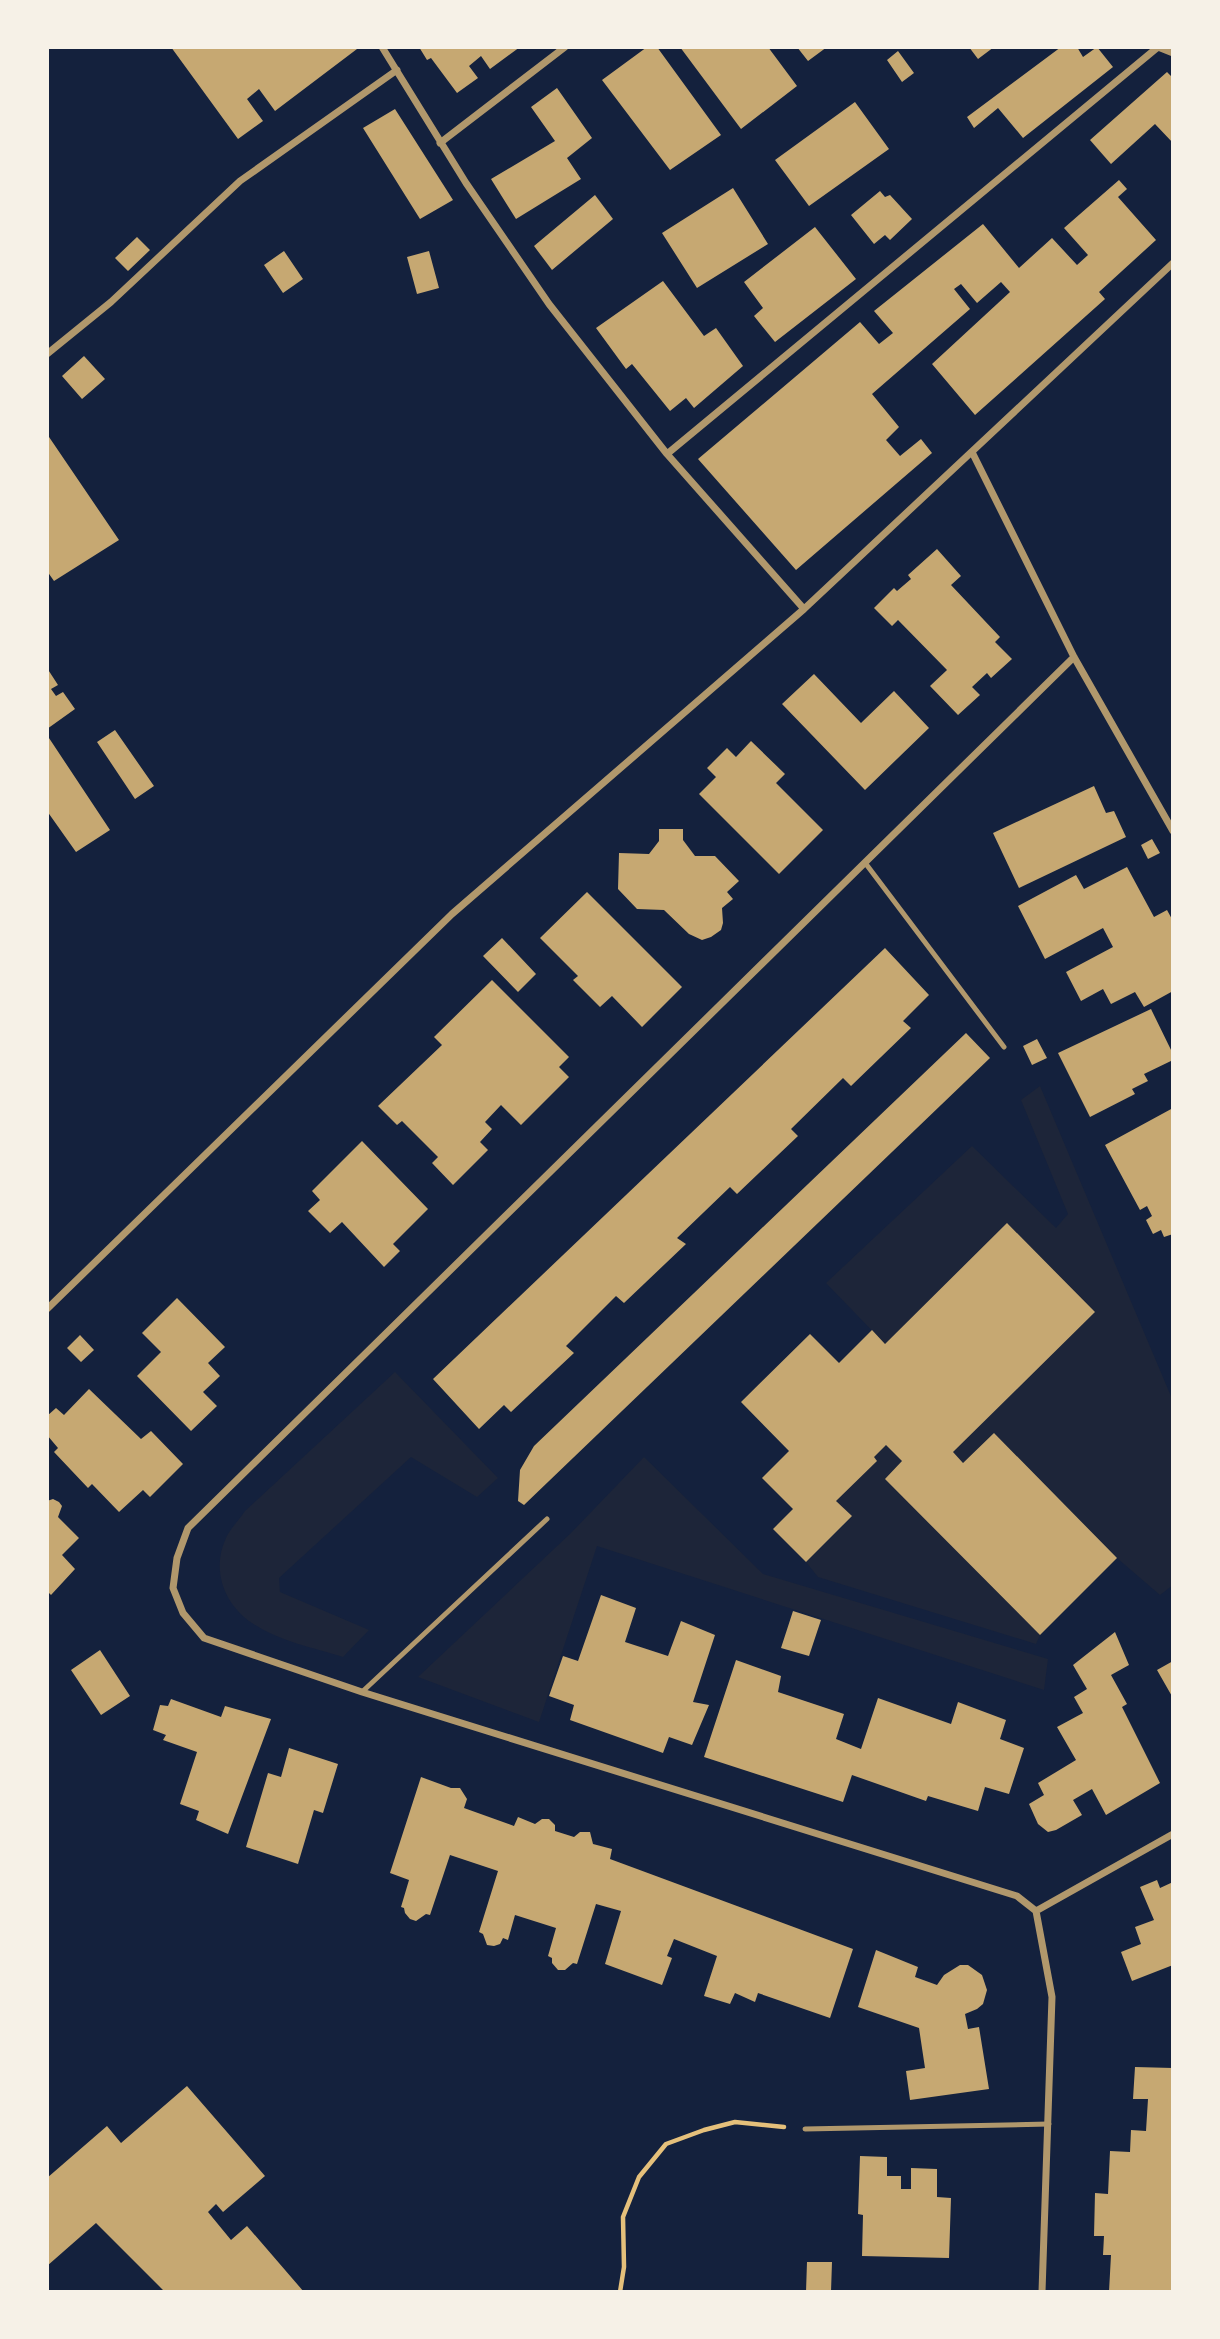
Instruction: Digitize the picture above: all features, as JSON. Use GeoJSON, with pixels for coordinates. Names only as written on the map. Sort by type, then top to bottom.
{"type":"FeatureCollection","features":[{"type":"Feature","properties":{"kind":"street"},"geometry":{"type":"LineString","coordinates":[[382,47],[440,144],[549,304],[667,454],[804,609]]}},
{"type":"Feature","properties":{"kind":"street"},"geometry":{"type":"LineString","coordinates":[[440,144],[565,47]]}},
{"type":"Feature","properties":{"kind":"street"},"geometry":{"type":"LineString","coordinates":[[667,454],[1158,47],[1173,53]]}},
{"type":"Feature","properties":{"kind":"street"},"geometry":{"type":"LineString","coordinates":[[47,354],[111,302],[240,181],[397,70]]}},
{"type":"Feature","properties":{"kind":"street"},"geometry":{"type":"LineString","coordinates":[[47,1309],[452,914],[804,609],[1173,263]]}},
{"type":"Feature","properties":{"kind":"street"},"geometry":{"type":"LineString","coordinates":[[972,452],[1074,657],[1173,831]]}},
{"type":"Feature","properties":{"kind":"street"},"geometry":{"type":"LineString","coordinates":[[1042,2292],[1052,1997],[1036,1910],[1017,1896],[362,1692],[204,1638],[183,1613],[173,1588],[177,1558],[188,1528],[1074,657]]}},
{"type":"Feature","properties":{"kind":"street"},"geometry":{"type":"LineString","coordinates":[[1036,1910],[1173,1835]]}},
{"type":"Feature","properties":{"kind":"lane"},"geometry":{"type":"LineString","coordinates":[[866,864],[1004,1046]]}},
{"type":"Feature","properties":{"kind":"lane"},"geometry":{"type":"LineString","coordinates":[[362,1692],[547,1519]]}},
{"type":"Feature","properties":{"kind":"lane"},"geometry":{"type":"LineString","coordinates":[[805,2129],[1049,2123]]}},
{"type":"Feature","properties":{"kind":"path"},"geometry":{"type":"LineString","coordinates":[[620,2292],[624,2267],[623,2217],[639,2177],[666,2144],[735,2122],[805,2129]]}},
{"type":"Feature","properties":{"kind":"shaded area"},"geometry":{"type":"Polygon","coordinates":[[[1040,1086],[1173,1401],[1173,1585],[1160,1595],[1117,1558],[994,1433],[963,1463],[953,1452],[1095,1312],[1008,1224],[885,1344],[826,1283],[972,1146],[1056,1228],[1068,1214],[1021,1100],[1040,1086]]]}},
{"type":"Feature","properties":{"kind":"shaded area"},"geometry":{"type":"Polygon","coordinates":[[[395,1372],[498,1478],[477,1497],[411,1457],[279,1578],[280,1592],[369,1630],[343,1657],[273,1635],[242,1615],[223,1585],[220,1562],[228,1535],[245,1511],[395,1372]]]}},
{"type":"Feature","properties":{"kind":"shaded area"},"geometry":{"type":"Polygon","coordinates":[[[886,1445],[902,1461],[886,1479],[1040,1635],[1036,1644],[818,1577],[806,1562],[852,1517],[836,1501],[877,1461],[874,1457],[886,1445]]]}},
{"type":"Feature","properties":{"kind":"shaded area"},"geometry":{"type":"Polygon","coordinates":[[[644,1457],[763,1574],[1048,1659],[1044,1690],[597,1546],[539,1722],[418,1677],[571,1533],[644,1457]]]}},
{"type":"Feature","properties":{"kind":"building"},"geometry":{"type":"Polygon","coordinates":[[[171,47],[357,49],[275,111],[259,89],[247,99],[263,121],[238,139],[171,47]]]}},
{"type":"Feature","properties":{"kind":"building"},"geometry":{"type":"Polygon","coordinates":[[[419,47],[520,47],[490,69],[481,56],[469,66],[478,78],[457,93],[431,58],[427,60],[419,47]]]}},
{"type":"Feature","properties":{"kind":"building"},"geometry":{"type":"Polygon","coordinates":[[[647,47],[657,47],[721,135],[670,170],[602,80],[647,47]]]}},
{"type":"Feature","properties":{"kind":"building"},"geometry":{"type":"Polygon","coordinates":[[[680,47],[768,47],[797,86],[741,129],[680,47]]]}},
{"type":"Feature","properties":{"kind":"building"},"geometry":{"type":"Polygon","coordinates":[[[797,47],[827,47],[808,61],[797,47]]]}},
{"type":"Feature","properties":{"kind":"building"},"geometry":{"type":"Polygon","coordinates":[[[969,47],[994,47],[978,59],[969,47]]]}},
{"type":"Feature","properties":{"kind":"building"},"geometry":{"type":"Polygon","coordinates":[[[1061,47],[1077,47],[1083,57],[1097,47],[1113,67],[1023,138],[998,108],[974,128],[967,117],[1061,47]]]}},
{"type":"Feature","properties":{"kind":"building"},"geometry":{"type":"Polygon","coordinates":[[[898,51],[914,73],[902,82],[887,60],[898,51]]]}},
{"type":"Feature","properties":{"kind":"building"},"geometry":{"type":"Polygon","coordinates":[[[1167,72],[1173,78],[1173,143],[1155,124],[1111,164],[1090,140],[1167,72]]]}},
{"type":"Feature","properties":{"kind":"building"},"geometry":{"type":"Polygon","coordinates":[[[557,88],[592,138],[567,158],[581,179],[516,219],[491,179],[555,141],[531,107],[557,88]]]}},
{"type":"Feature","properties":{"kind":"building"},"geometry":{"type":"Polygon","coordinates":[[[855,102],[889,149],[809,206],[775,160],[855,102]]]}},
{"type":"Feature","properties":{"kind":"building"},"geometry":{"type":"Polygon","coordinates":[[[395,109],[453,200],[420,219],[363,128],[395,109]]]}},
{"type":"Feature","properties":{"kind":"building"},"geometry":{"type":"Polygon","coordinates":[[[1119,180],[1127,189],[1118,197],[1156,240],[1099,292],[1105,299],[975,415],[932,364],[1010,292],[1001,282],[977,303],[961,284],[954,289],[970,309],[872,394],[899,427],[886,440],[900,456],[921,439],[932,453],[796,570],[698,459],[860,322],[879,344],[893,333],[874,311],[983,224],[1019,268],[1052,238],[1077,265],[1088,255],[1064,228],[1119,180]]]}},
{"type":"Feature","properties":{"kind":"building"},"geometry":{"type":"Polygon","coordinates":[[[733,188],[768,244],[697,288],[662,233],[733,188]]]}},
{"type":"Feature","properties":{"kind":"building"},"geometry":{"type":"Polygon","coordinates":[[[880,191],[885,197],[890,195],[912,219],[890,240],[885,235],[874,244],[851,215],[880,191]]]}},
{"type":"Feature","properties":{"kind":"building"},"geometry":{"type":"Polygon","coordinates":[[[595,195],[613,219],[552,270],[534,246],[595,195]]]}},
{"type":"Feature","properties":{"kind":"building"},"geometry":{"type":"Polygon","coordinates":[[[815,227],[856,279],[775,342],[754,316],[763,308],[744,282],[815,227]]]}},
{"type":"Feature","properties":{"kind":"building"},"geometry":{"type":"Polygon","coordinates":[[[137,237],[150,250],[128,271],[115,258],[137,237]]]}},
{"type":"Feature","properties":{"kind":"building"},"geometry":{"type":"Polygon","coordinates":[[[284,251],[303,279],[283,293],[264,265],[284,251]]]}},
{"type":"Feature","properties":{"kind":"building"},"geometry":{"type":"Polygon","coordinates":[[[429,251],[439,288],[417,294],[407,257],[429,251]]]}},
{"type":"Feature","properties":{"kind":"building"},"geometry":{"type":"Polygon","coordinates":[[[663,281],[704,336],[716,328],[743,366],[694,408],[686,398],[670,411],[632,364],[626,369],[596,328],[663,281]]]}},
{"type":"Feature","properties":{"kind":"building"},"geometry":{"type":"Polygon","coordinates":[[[84,356],[105,379],[82,399],[62,376],[84,356]]]}},
{"type":"Feature","properties":{"kind":"building"},"geometry":{"type":"Polygon","coordinates":[[[47,434],[119,540],[54,581],[47,571],[47,434]]]}},
{"type":"Feature","properties":{"kind":"building"},"geometry":{"type":"Polygon","coordinates":[[[937,549],[961,576],[951,585],[1000,637],[995,642],[1012,659],[991,678],[987,673],[972,687],[980,695],[958,715],[930,686],[947,670],[898,620],[892,626],[874,608],[894,588],[897,591],[911,579],[908,575],[937,549]]]}},
{"type":"Feature","properties":{"kind":"building"},"geometry":{"type":"Polygon","coordinates":[[[47,668],[58,685],[51,689],[56,696],[63,692],[75,709],[47,729],[47,668]]]}},
{"type":"Feature","properties":{"kind":"building"},"geometry":{"type":"Polygon","coordinates":[[[814,674],[861,723],[894,691],[929,728],[865,790],[782,704],[814,674]]]}},
{"type":"Feature","properties":{"kind":"building"},"geometry":{"type":"Polygon","coordinates":[[[115,730],[154,786],[135,799],[97,742],[115,730]]]}},
{"type":"Feature","properties":{"kind":"building"},"geometry":{"type":"Polygon","coordinates":[[[47,735],[110,830],[76,852],[47,811],[47,735]]]}},
{"type":"Feature","properties":{"kind":"building"},"geometry":{"type":"Polygon","coordinates":[[[751,741],[785,774],[776,783],[823,830],[779,874],[699,794],[716,777],[707,768],[727,748],[736,757],[751,741]]]}},
{"type":"Feature","properties":{"kind":"building"},"geometry":{"type":"Polygon","coordinates":[[[1094,786],[1106,813],[1114,811],[1126,837],[1019,888],[993,833],[1094,786]]]}},
{"type":"Feature","properties":{"kind":"building"},"geometry":{"type":"Polygon","coordinates":[[[659,829],[683,829],[683,840],[695,856],[715,856],[739,881],[727,892],[733,899],[722,908],[721,930],[711,937],[702,940],[689,934],[664,910],[637,909],[618,889],[619,853],[649,854],[659,841],[659,829]]]}},
{"type":"Feature","properties":{"kind":"building"},"geometry":{"type":"Polygon","coordinates":[[[1152,839],[1160,853],[1148,859],[1141,845],[1152,839]]]}},
{"type":"Feature","properties":{"kind":"building"},"geometry":{"type":"Polygon","coordinates":[[[1127,867],[1154,917],[1167,910],[1173,921],[1173,991],[1144,1007],[1135,992],[1111,1004],[1103,989],[1081,1001],[1066,972],[1113,947],[1103,928],[1045,959],[1018,906],[1076,875],[1084,889],[1127,867]]]}},
{"type":"Feature","properties":{"kind":"building"},"geometry":{"type":"Polygon","coordinates":[[[587,892],[682,987],[642,1027],[612,996],[600,1007],[573,980],[578,976],[540,938],[587,892]]]}},
{"type":"Feature","properties":{"kind":"building"},"geometry":{"type":"Polygon","coordinates":[[[502,938],[536,974],[518,992],[483,956],[502,938]]]}},
{"type":"Feature","properties":{"kind":"building"},"geometry":{"type":"Polygon","coordinates":[[[885,948],[929,995],[903,1021],[911,1028],[851,1086],[843,1078],[791,1129],[798,1136],[737,1194],[730,1187],[677,1238],[686,1244],[624,1303],[616,1296],[566,1346],[574,1353],[511,1412],[504,1405],[479,1429],[433,1379],[885,948]]]}},
{"type":"Feature","properties":{"kind":"building"},"geometry":{"type":"Polygon","coordinates":[[[492,980],[569,1057],[559,1067],[569,1077],[521,1125],[501,1105],[485,1122],[492,1129],[480,1142],[488,1150],[453,1185],[432,1163],[438,1157],[402,1121],[397,1125],[378,1106],[442,1045],[434,1037],[492,980]]]}},
{"type":"Feature","properties":{"kind":"building"},"geometry":{"type":"Polygon","coordinates":[[[1151,1009],[1173,1054],[1173,1060],[1144,1074],[1148,1081],[1132,1089],[1135,1094],[1090,1117],[1058,1053],[1151,1009]]]}},
{"type":"Feature","properties":{"kind":"building"},"geometry":{"type":"Polygon","coordinates":[[[966,1033],[990,1058],[524,1505],[518,1501],[520,1470],[534,1446],[966,1033]]]}},
{"type":"Feature","properties":{"kind":"building"},"geometry":{"type":"Polygon","coordinates":[[[1037,1039],[1047,1058],[1032,1065],[1023,1046],[1037,1039]]]}},
{"type":"Feature","properties":{"kind":"building"},"geometry":{"type":"Polygon","coordinates":[[[1173,1108],[1173,1234],[1164,1237],[1161,1230],[1153,1234],[1146,1220],[1152,1216],[1147,1206],[1140,1210],[1105,1145],[1173,1108]]]}},
{"type":"Feature","properties":{"kind":"building"},"geometry":{"type":"Polygon","coordinates":[[[362,1141],[428,1209],[393,1244],[400,1251],[384,1267],[342,1222],[330,1233],[308,1211],[320,1200],[312,1191],[362,1141]]]}},
{"type":"Feature","properties":{"kind":"building"},"geometry":{"type":"Polygon","coordinates":[[[1007,1223],[1095,1312],[953,1452],[963,1463],[994,1433],[1117,1558],[1040,1635],[885,1479],[902,1461],[886,1445],[874,1457],[877,1461],[836,1501],[852,1516],[806,1562],[773,1529],[793,1509],[762,1478],[789,1451],[741,1402],[810,1334],[839,1363],[872,1330],[885,1344],[1007,1223]]]}},
{"type":"Feature","properties":{"kind":"building"},"geometry":{"type":"Polygon","coordinates":[[[177,1298],[225,1347],[208,1363],[220,1376],[203,1392],[217,1406],[191,1431],[137,1376],[161,1352],[142,1333],[177,1298]]]}},
{"type":"Feature","properties":{"kind":"building"},"geometry":{"type":"Polygon","coordinates":[[[80,1335],[94,1350],[81,1362],[67,1348],[80,1335]]]}},
{"type":"Feature","properties":{"kind":"building"},"geometry":{"type":"Polygon","coordinates":[[[89,1389],[141,1439],[151,1431],[183,1464],[150,1497],[143,1490],[119,1512],[92,1484],[88,1488],[54,1452],[58,1448],[47,1435],[47,1416],[56,1408],[64,1415],[89,1389]]]}},
{"type":"Feature","properties":{"kind":"building"},"geometry":{"type":"Polygon","coordinates":[[[53,1499],[62,1506],[58,1517],[79,1538],[62,1555],[75,1569],[51,1595],[47,1591],[47,1501],[53,1499]]]}},
{"type":"Feature","properties":{"kind":"building"},"geometry":{"type":"Polygon","coordinates":[[[601,1595],[636,1608],[625,1642],[668,1656],[681,1621],[715,1635],[693,1702],[709,1705],[692,1745],[669,1737],[663,1753],[570,1720],[574,1705],[549,1696],[563,1656],[578,1661],[601,1595]]]}},
{"type":"Feature","properties":{"kind":"building"},"geometry":{"type":"Polygon","coordinates":[[[793,1611],[821,1620],[809,1656],[781,1648],[793,1611]]]}},
{"type":"Feature","properties":{"kind":"building"},"geometry":{"type":"Polygon","coordinates":[[[1115,1632],[1129,1665],[1111,1675],[1127,1704],[1122,1707],[1160,1783],[1106,1815],[1092,1789],[1073,1800],[1082,1815],[1048,1832],[1038,1824],[1029,1804],[1044,1795],[1038,1783],[1076,1760],[1057,1727],[1083,1713],[1074,1697],[1087,1689],[1073,1665],[1115,1632]]]}},
{"type":"Feature","properties":{"kind":"building"},"geometry":{"type":"Polygon","coordinates":[[[100,1650],[130,1696],[101,1715],[71,1670],[100,1650]]]}},
{"type":"Feature","properties":{"kind":"building"},"geometry":{"type":"Polygon","coordinates":[[[736,1660],[781,1676],[778,1692],[844,1714],[836,1739],[861,1749],[878,1698],[951,1724],[958,1702],[1006,1720],[1000,1739],[1024,1748],[1009,1794],[985,1787],[978,1811],[928,1796],[926,1801],[852,1775],[843,1802],[704,1757],[736,1660]]]}},
{"type":"Feature","properties":{"kind":"building"},"geometry":{"type":"Polygon","coordinates":[[[1173,1661],[1173,1698],[1157,1670],[1173,1661]]]}},
{"type":"Feature","properties":{"kind":"building"},"geometry":{"type":"Polygon","coordinates":[[[171,1699],[221,1717],[225,1706],[271,1719],[228,1834],[196,1820],[199,1811],[180,1804],[197,1752],[163,1740],[166,1735],[153,1730],[160,1705],[168,1706],[171,1699]]]}},
{"type":"Feature","properties":{"kind":"building"},"geometry":{"type":"Polygon","coordinates":[[[289,1748],[338,1764],[323,1813],[314,1810],[298,1864],[246,1847],[268,1773],[281,1777],[289,1748]]]}},
{"type":"Feature","properties":{"kind":"building"},"geometry":{"type":"Polygon","coordinates":[[[421,1777],[451,1788],[460,1788],[467,1799],[464,1808],[514,1826],[518,1817],[535,1824],[542,1819],[549,1819],[555,1825],[555,1831],[574,1837],[580,1832],[590,1832],[593,1844],[612,1849],[610,1859],[853,1949],[830,2018],[758,1993],[755,2002],[735,1993],[730,2004],[704,1996],[717,1956],[674,1939],[667,1956],[672,1958],[662,1985],[605,1964],[621,1911],[596,1904],[577,1964],[573,1963],[565,1970],[558,1970],[548,1956],[556,1928],[515,1915],[508,1940],[503,1938],[500,1944],[487,1945],[483,1934],[479,1932],[498,1871],[450,1855],[430,1915],[426,1914],[416,1921],[410,1919],[401,1907],[409,1880],[390,1873],[421,1777]]]}},
{"type":"Feature","properties":{"kind":"building"},"geometry":{"type":"Polygon","coordinates":[[[1157,1880],[1160,1888],[1173,1882],[1173,1965],[1132,1981],[1121,1952],[1141,1944],[1135,1927],[1154,1920],[1140,1887],[1157,1880]]]}},
{"type":"Feature","properties":{"kind":"building"},"geometry":{"type":"Polygon","coordinates":[[[876,1950],[918,1967],[915,1977],[937,1985],[944,1975],[960,1965],[968,1965],[982,1975],[987,1990],[983,2004],[965,2014],[968,2029],[979,2027],[989,2089],[910,2100],[906,2071],[925,2068],[919,2028],[858,2007],[876,1950]]]}},
{"type":"Feature","properties":{"kind":"building"},"geometry":{"type":"Polygon","coordinates":[[[1135,2067],[1173,2068],[1173,2292],[1109,2292],[1111,2255],[1103,2255],[1104,2236],[1094,2236],[1095,2193],[1108,2194],[1110,2151],[1130,2152],[1131,2130],[1146,2131],[1148,2099],[1133,2099],[1135,2067]]]}},
{"type":"Feature","properties":{"kind":"building"},"geometry":{"type":"Polygon","coordinates":[[[187,2086],[265,2176],[223,2212],[216,2204],[208,2212],[231,2240],[247,2226],[304,2292],[165,2292],[96,2223],[47,2266],[47,2178],[107,2126],[121,2143],[187,2086]]]}},
{"type":"Feature","properties":{"kind":"building"},"geometry":{"type":"Polygon","coordinates":[[[860,2156],[887,2157],[887,2176],[901,2176],[901,2189],[911,2189],[911,2168],[937,2169],[937,2197],[951,2198],[949,2258],[862,2256],[863,2215],[858,2214],[860,2156]]]}},
{"type":"Feature","properties":{"kind":"building"},"geometry":{"type":"Polygon","coordinates":[[[807,2262],[832,2262],[831,2292],[806,2292],[807,2262]]]}}]}
